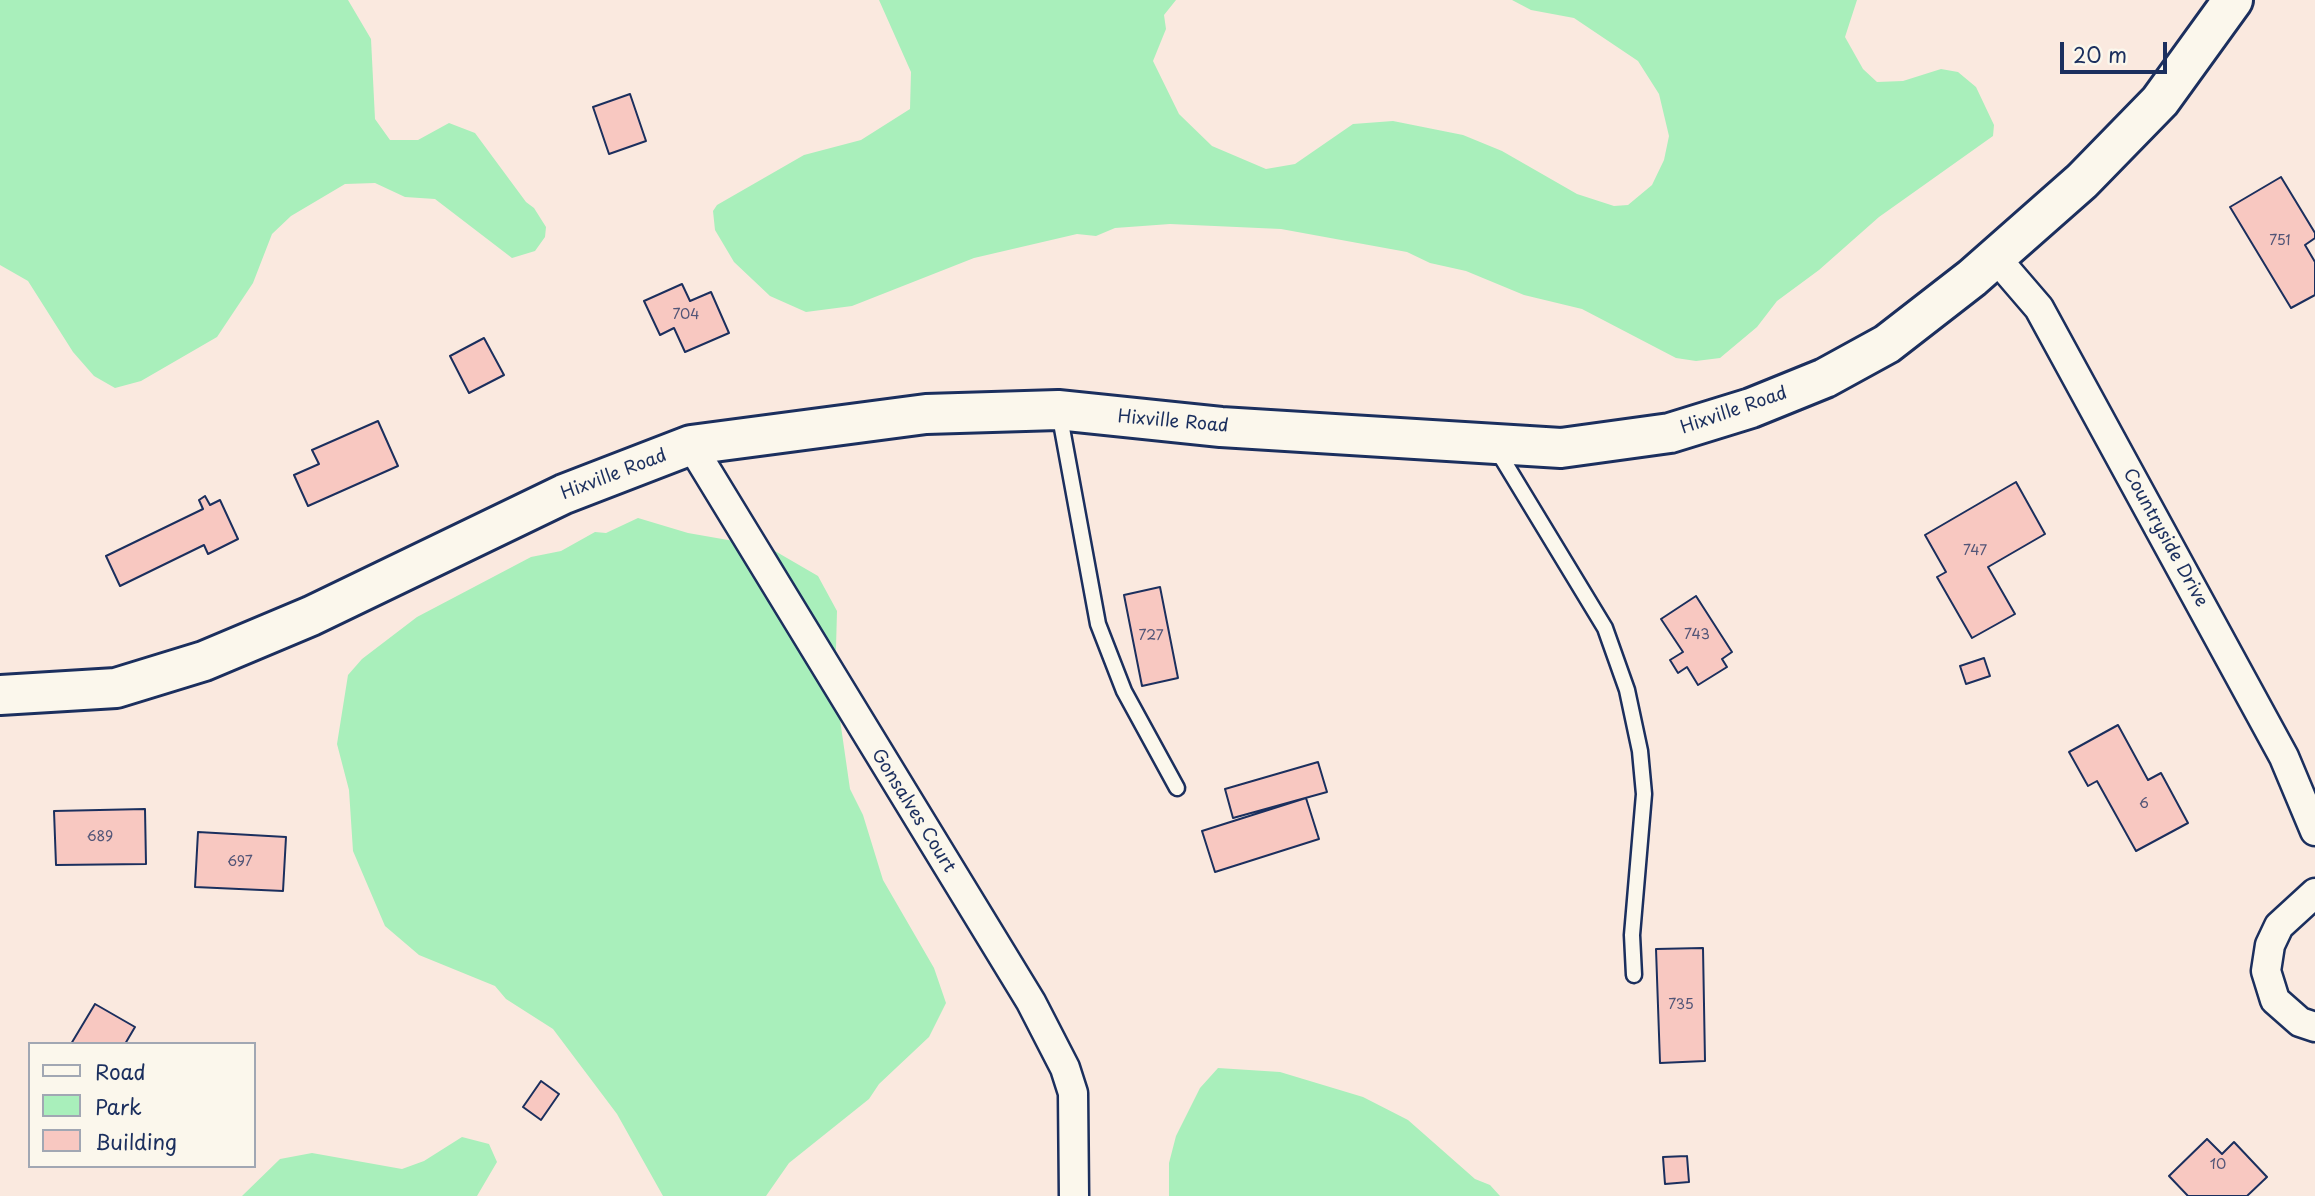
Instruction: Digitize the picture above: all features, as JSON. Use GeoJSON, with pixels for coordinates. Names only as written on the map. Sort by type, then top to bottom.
{"type":"FeatureCollection","features":[{"type":"Feature","properties":{"kind":"street","name":"Hixville Road"},"geometry":{"type":"LineString","coordinates":[[0,695],[116,688],[204,661],[311,617],[564,494],[691,445],[926,414],[1058,410],[1221,427],[1561,448],[1670,433],[1751,408],[1825,378],[1887,344],[1996,258],[2082,181],[2161,101],[2233,0]]}},
{"type":"Feature","properties":{"kind":"street","name":"Countryside Drive"},"geometry":{"type":"LineString","coordinates":[[1996,258],[2045,320],[2284,757],[2315,831]]}},
{"type":"Feature","properties":{"kind":"street","name":"Gonsalves Court"},"geometry":{"type":"LineString","coordinates":[[691,445],[1031,1002],[1060,1057],[1073,1093],[1074,1196]]}},
{"type":"Feature","properties":{"kind":"street"},"geometry":{"type":"LineString","coordinates":[[2315,893],[2279,926],[2270,945],[2266,971],[2275,1000],[2300,1022],[2315,1027]]}},
{"type":"Feature","properties":{"kind":"lane"},"geometry":{"type":"LineString","coordinates":[[1058,410],[1098,624],[1124,691],[1177,788]]}},
{"type":"Feature","properties":{"kind":"lane"},"geometry":{"type":"LineString","coordinates":[[1493,443],[1605,628],[1627,690],[1640,751],[1644,794],[1632,934],[1634,975]]}},
{"type":"Feature","properties":{"kind":"green space"},"geometry":{"type":"Polygon","coordinates":[[[0,0],[348,0],[371,39],[375,119],[390,140],[418,140],[449,123],[475,133],[526,202],[534,208],[546,227],[545,237],[535,251],[512,258],[435,199],[405,197],[375,183],[345,184],[291,216],[272,234],[253,283],[217,337],[141,381],[115,388],[94,376],[73,352],[28,281],[0,265],[0,0]]]}},
{"type":"Feature","properties":{"kind":"green space"},"geometry":{"type":"Polygon","coordinates":[[[879,0],[1176,0],[1164,15],[1166,29],[1153,61],[1179,114],[1212,146],[1266,169],[1295,164],[1353,124],[1393,121],[1463,135],[1502,151],[1577,194],[1614,206],[1628,205],[1652,185],[1664,160],[1669,136],[1659,94],[1638,61],[1574,18],[1531,10],[1512,0],[1857,0],[1845,37],[1863,69],[1877,82],[1903,81],[1941,69],[1958,72],[1976,87],[1994,125],[1993,136],[1879,217],[1819,270],[1777,301],[1757,327],[1720,358],[1696,361],[1676,358],[1582,309],[1524,295],[1466,271],[1430,263],[1407,252],[1281,229],[1170,224],[1115,228],[1096,236],[1077,234],[974,258],[852,306],[806,312],[770,296],[734,262],[715,230],[713,211],[717,205],[804,155],[861,140],[910,109],[911,72],[879,0]]]}},
{"type":"Feature","properties":{"kind":"green space"},"geometry":{"type":"Polygon","coordinates":[[[638,518],[688,533],[768,547],[818,576],[837,611],[835,685],[850,789],[863,815],[883,880],[934,968],[946,1003],[929,1037],[879,1084],[869,1099],[789,1163],[766,1196],[663,1196],[617,1114],[553,1029],[506,999],[495,986],[419,955],[385,926],[353,851],[349,790],[337,744],[348,675],[362,659],[417,617],[531,557],[561,551],[595,532],[606,533],[638,518]]]}},
{"type":"Feature","properties":{"kind":"green space"},"geometry":{"type":"Polygon","coordinates":[[[1218,1068],[1280,1072],[1363,1097],[1408,1120],[1475,1179],[1490,1185],[1500,1196],[1169,1196],[1169,1163],[1176,1136],[1200,1088],[1218,1068]]]}},
{"type":"Feature","properties":{"kind":"green space"},"geometry":{"type":"Polygon","coordinates":[[[462,1137],[489,1144],[497,1162],[477,1196],[242,1196],[280,1159],[312,1153],[402,1169],[424,1161],[462,1137]]]}},
{"type":"Feature","properties":{"kind":"building"},"geometry":{"type":"Polygon","coordinates":[[[630,94],[646,141],[609,154],[593,107],[630,94]]]}},
{"type":"Feature","properties":{"kind":"building"},"geometry":{"type":"Polygon","coordinates":[[[2281,177],[2315,233],[2315,238],[2305,245],[2315,262],[2315,295],[2291,308],[2230,207],[2281,177]]]}},
{"type":"Feature","properties":{"kind":"building"},"geometry":{"type":"Polygon","coordinates":[[[682,284],[690,301],[711,292],[729,333],[685,352],[674,328],[660,335],[644,301],[682,284]]]}},
{"type":"Feature","properties":{"kind":"building"},"geometry":{"type":"Polygon","coordinates":[[[484,338],[504,375],[469,393],[450,356],[484,338]]]}},
{"type":"Feature","properties":{"kind":"building"},"geometry":{"type":"Polygon","coordinates":[[[378,421],[398,466],[308,506],[294,475],[319,464],[312,450],[378,421]]]}},
{"type":"Feature","properties":{"kind":"building"},"geometry":{"type":"Polygon","coordinates":[[[2016,482],[2045,534],[1988,567],[2015,614],[1972,638],[1937,577],[1946,572],[1925,535],[2016,482]]]}},
{"type":"Feature","properties":{"kind":"building"},"geometry":{"type":"Polygon","coordinates":[[[205,496],[210,505],[220,500],[238,539],[208,554],[204,545],[120,586],[106,556],[203,509],[199,500],[205,496]]]}},
{"type":"Feature","properties":{"kind":"building"},"geometry":{"type":"Polygon","coordinates":[[[1160,587],[1178,678],[1142,686],[1124,595],[1160,587]]]}},
{"type":"Feature","properties":{"kind":"building"},"geometry":{"type":"Polygon","coordinates":[[[1696,596],[1732,652],[1722,659],[1727,667],[1698,685],[1687,667],[1678,673],[1670,660],[1683,652],[1661,619],[1696,596]]]}},
{"type":"Feature","properties":{"kind":"building"},"geometry":{"type":"Polygon","coordinates":[[[1984,658],[1990,676],[1966,684],[1960,666],[1984,658]]]}},
{"type":"Feature","properties":{"kind":"building"},"geometry":{"type":"Polygon","coordinates":[[[2118,725],[2148,780],[2161,773],[2188,823],[2136,851],[2097,781],[2088,786],[2069,752],[2118,725]]]}},
{"type":"Feature","properties":{"kind":"building"},"geometry":{"type":"Polygon","coordinates":[[[1318,762],[1327,792],[1233,818],[1225,789],[1318,762]]]}},
{"type":"Feature","properties":{"kind":"building"},"geometry":{"type":"Polygon","coordinates":[[[1306,798],[1319,839],[1215,872],[1202,831],[1306,798]]]}},
{"type":"Feature","properties":{"kind":"building"},"geometry":{"type":"Polygon","coordinates":[[[145,809],[146,864],[56,865],[54,811],[145,809]]]}},
{"type":"Feature","properties":{"kind":"building"},"geometry":{"type":"Polygon","coordinates":[[[198,832],[286,837],[283,891],[195,887],[198,832]]]}},
{"type":"Feature","properties":{"kind":"building"},"geometry":{"type":"Polygon","coordinates":[[[1703,948],[1705,1061],[1660,1063],[1656,949],[1703,948]]]}},
{"type":"Feature","properties":{"kind":"building"},"geometry":{"type":"Polygon","coordinates":[[[95,1004],[135,1027],[126,1042],[72,1042],[95,1004]]]}},
{"type":"Feature","properties":{"kind":"building"},"geometry":{"type":"Polygon","coordinates":[[[541,1081],[559,1094],[541,1120],[523,1107],[541,1081]]]}},
{"type":"Feature","properties":{"kind":"building"},"geometry":{"type":"Polygon","coordinates":[[[2207,1139],[2222,1154],[2234,1142],[2267,1177],[2247,1196],[2188,1196],[2169,1176],[2207,1139]]]}},
{"type":"Feature","properties":{"kind":"building"},"geometry":{"type":"Polygon","coordinates":[[[1687,1156],[1689,1182],[1665,1184],[1663,1157],[1687,1156]]]}}]}
